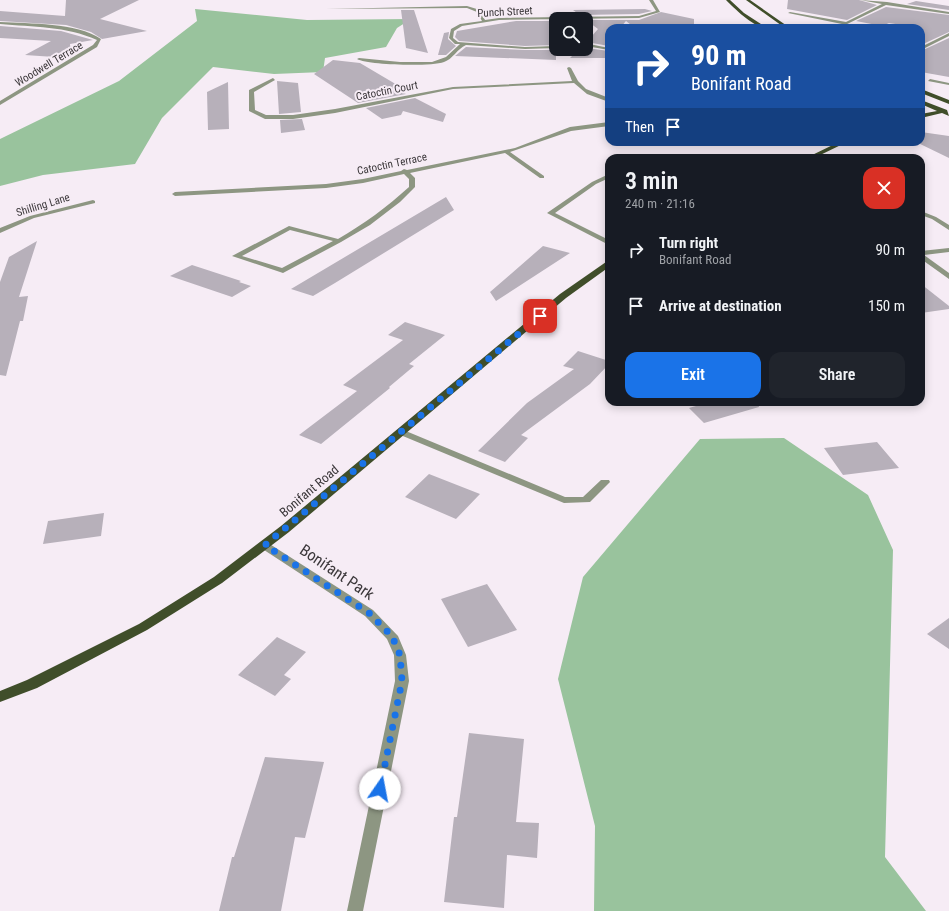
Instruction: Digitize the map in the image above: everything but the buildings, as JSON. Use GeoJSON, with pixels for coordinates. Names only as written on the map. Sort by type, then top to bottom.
{"type":"FeatureCollection","features":[{"type":"Feature","properties":{"kind":"main road"},"geometry":{"type":"LineString","coordinates":[[728,0],[743,14],[759,24]]}},
{"type":"Feature","properties":{"kind":"main road"},"geometry":{"type":"LineString","coordinates":[[748,0],[782,24]]}},
{"type":"Feature","properties":{"kind":"main road"},"geometry":{"type":"LineString","coordinates":[[925,93],[949,102]]}},
{"type":"Feature","properties":{"kind":"main road"},"geometry":{"type":"LineString","coordinates":[[925,104],[947,112]]}},
{"type":"Feature","properties":{"kind":"main road"},"geometry":{"type":"LineString","coordinates":[[925,115],[947,112]]}},
{"type":"Feature","properties":{"kind":"main road"},"geometry":{"type":"LineString","coordinates":[[817,154],[833,146]]}},
{"type":"Feature","properties":{"kind":"main road","name":"Bonifant Road"},"geometry":{"type":"LineString","coordinates":[[0,697],[32,684],[143,627],[218,580],[265,545],[563,296],[605,267]]}},
{"type":"Feature","properties":{"kind":"street","name":"Punch Street"},"geometry":{"type":"LineString","coordinates":[[593,19],[639,17],[656,14],[658,12],[651,0]]}},
{"type":"Feature","properties":{"kind":"street"},"geometry":{"type":"LineString","coordinates":[[862,0],[949,13]]}},
{"type":"Feature","properties":{"kind":"street"},"geometry":{"type":"LineString","coordinates":[[790,13],[846,23],[894,0]]}},
{"type":"Feature","properties":{"kind":"street"},"geometry":{"type":"LineString","coordinates":[[328,9],[467,7],[479,11],[484,21]]}},
{"type":"Feature","properties":{"kind":"street","name":"Punch Street"},"geometry":{"type":"LineString","coordinates":[[464,44],[457,43],[451,38],[452,30],[461,25],[484,21],[549,20]]}},
{"type":"Feature","properties":{"kind":"street","name":"Woodwell Terrace"},"geometry":{"type":"LineString","coordinates":[[0,23],[86,32],[98,39],[98,44],[95,46],[0,103]]}},
{"type":"Feature","properties":{"kind":"street"},"geometry":{"type":"LineString","coordinates":[[925,47],[949,34]]}},
{"type":"Feature","properties":{"kind":"street"},"geometry":{"type":"LineString","coordinates":[[359,59],[420,63],[441,62],[454,53],[459,46],[464,44],[525,48],[549,47]]}},
{"type":"Feature","properties":{"kind":"street"},"geometry":{"type":"LineString","coordinates":[[593,46],[605,48]]}},
{"type":"Feature","properties":{"kind":"street"},"geometry":{"type":"LineString","coordinates":[[569,68],[574,82],[594,95],[605,99]]}},
{"type":"Feature","properties":{"kind":"street","name":"Catoctin Court"},"geometry":{"type":"LineString","coordinates":[[273,79],[251,91],[252,112],[266,117],[293,117],[334,111],[453,88],[489,85],[574,82]]}},
{"type":"Feature","properties":{"kind":"street"},"geometry":{"type":"LineString","coordinates":[[930,80],[949,84]]}},
{"type":"Feature","properties":{"kind":"street","name":"Catoctin Terrace"},"geometry":{"type":"LineString","coordinates":[[175,194],[326,186],[517,149],[570,129],[605,125]]}},
{"type":"Feature","properties":{"kind":"street"},"geometry":{"type":"LineString","coordinates":[[505,151],[542,177]]}},
{"type":"Feature","properties":{"kind":"street"},"geometry":{"type":"LineString","coordinates":[[339,241],[289,228],[236,256],[283,271],[339,241],[387,210],[412,187],[412,178],[404,171]]}},
{"type":"Feature","properties":{"kind":"street"},"geometry":{"type":"LineString","coordinates":[[605,178],[594,183],[550,213],[605,241]]}},
{"type":"Feature","properties":{"kind":"street","name":"Shilling Lane"},"geometry":{"type":"LineString","coordinates":[[0,231],[32,217],[93,202]]}},
{"type":"Feature","properties":{"kind":"street"},"geometry":{"type":"LineString","coordinates":[[925,215],[934,218],[949,228]]}},
{"type":"Feature","properties":{"kind":"street"},"geometry":{"type":"LineString","coordinates":[[925,253],[949,250]]}},
{"type":"Feature","properties":{"kind":"street"},"geometry":{"type":"LineString","coordinates":[[925,257],[949,277]]}},
{"type":"Feature","properties":{"kind":"street"},"geometry":{"type":"LineString","coordinates":[[401,432],[564,500],[586,500],[605,482]]}},
{"type":"Feature","properties":{"kind":"street","name":"Bonifant Park"},"geometry":{"type":"LineString","coordinates":[[265,545],[369,613],[392,636],[400,655],[402,681],[355,911]]}},
{"type":"Feature","properties":{"kind":"green space"},"geometry":{"type":"Polygon","coordinates":[[[195,9],[307,20],[411,19],[397,28],[386,47],[325,58],[323,72],[274,74],[213,67],[162,118],[135,164],[43,175],[0,186],[0,139],[119,81],[197,21],[195,9]]]}},
{"type":"Feature","properties":{"kind":"green space"},"geometry":{"type":"Polygon","coordinates":[[[784,438],[868,495],[893,550],[885,857],[926,911],[594,911],[595,826],[558,679],[583,577],[700,439],[784,438]]]}},
{"type":"Feature","properties":{"kind":"route"},"geometry":{"type":"LineString","coordinates":[[380,789],[402,681],[400,655],[392,636],[369,613],[265,545],[540,316]]}}]}
